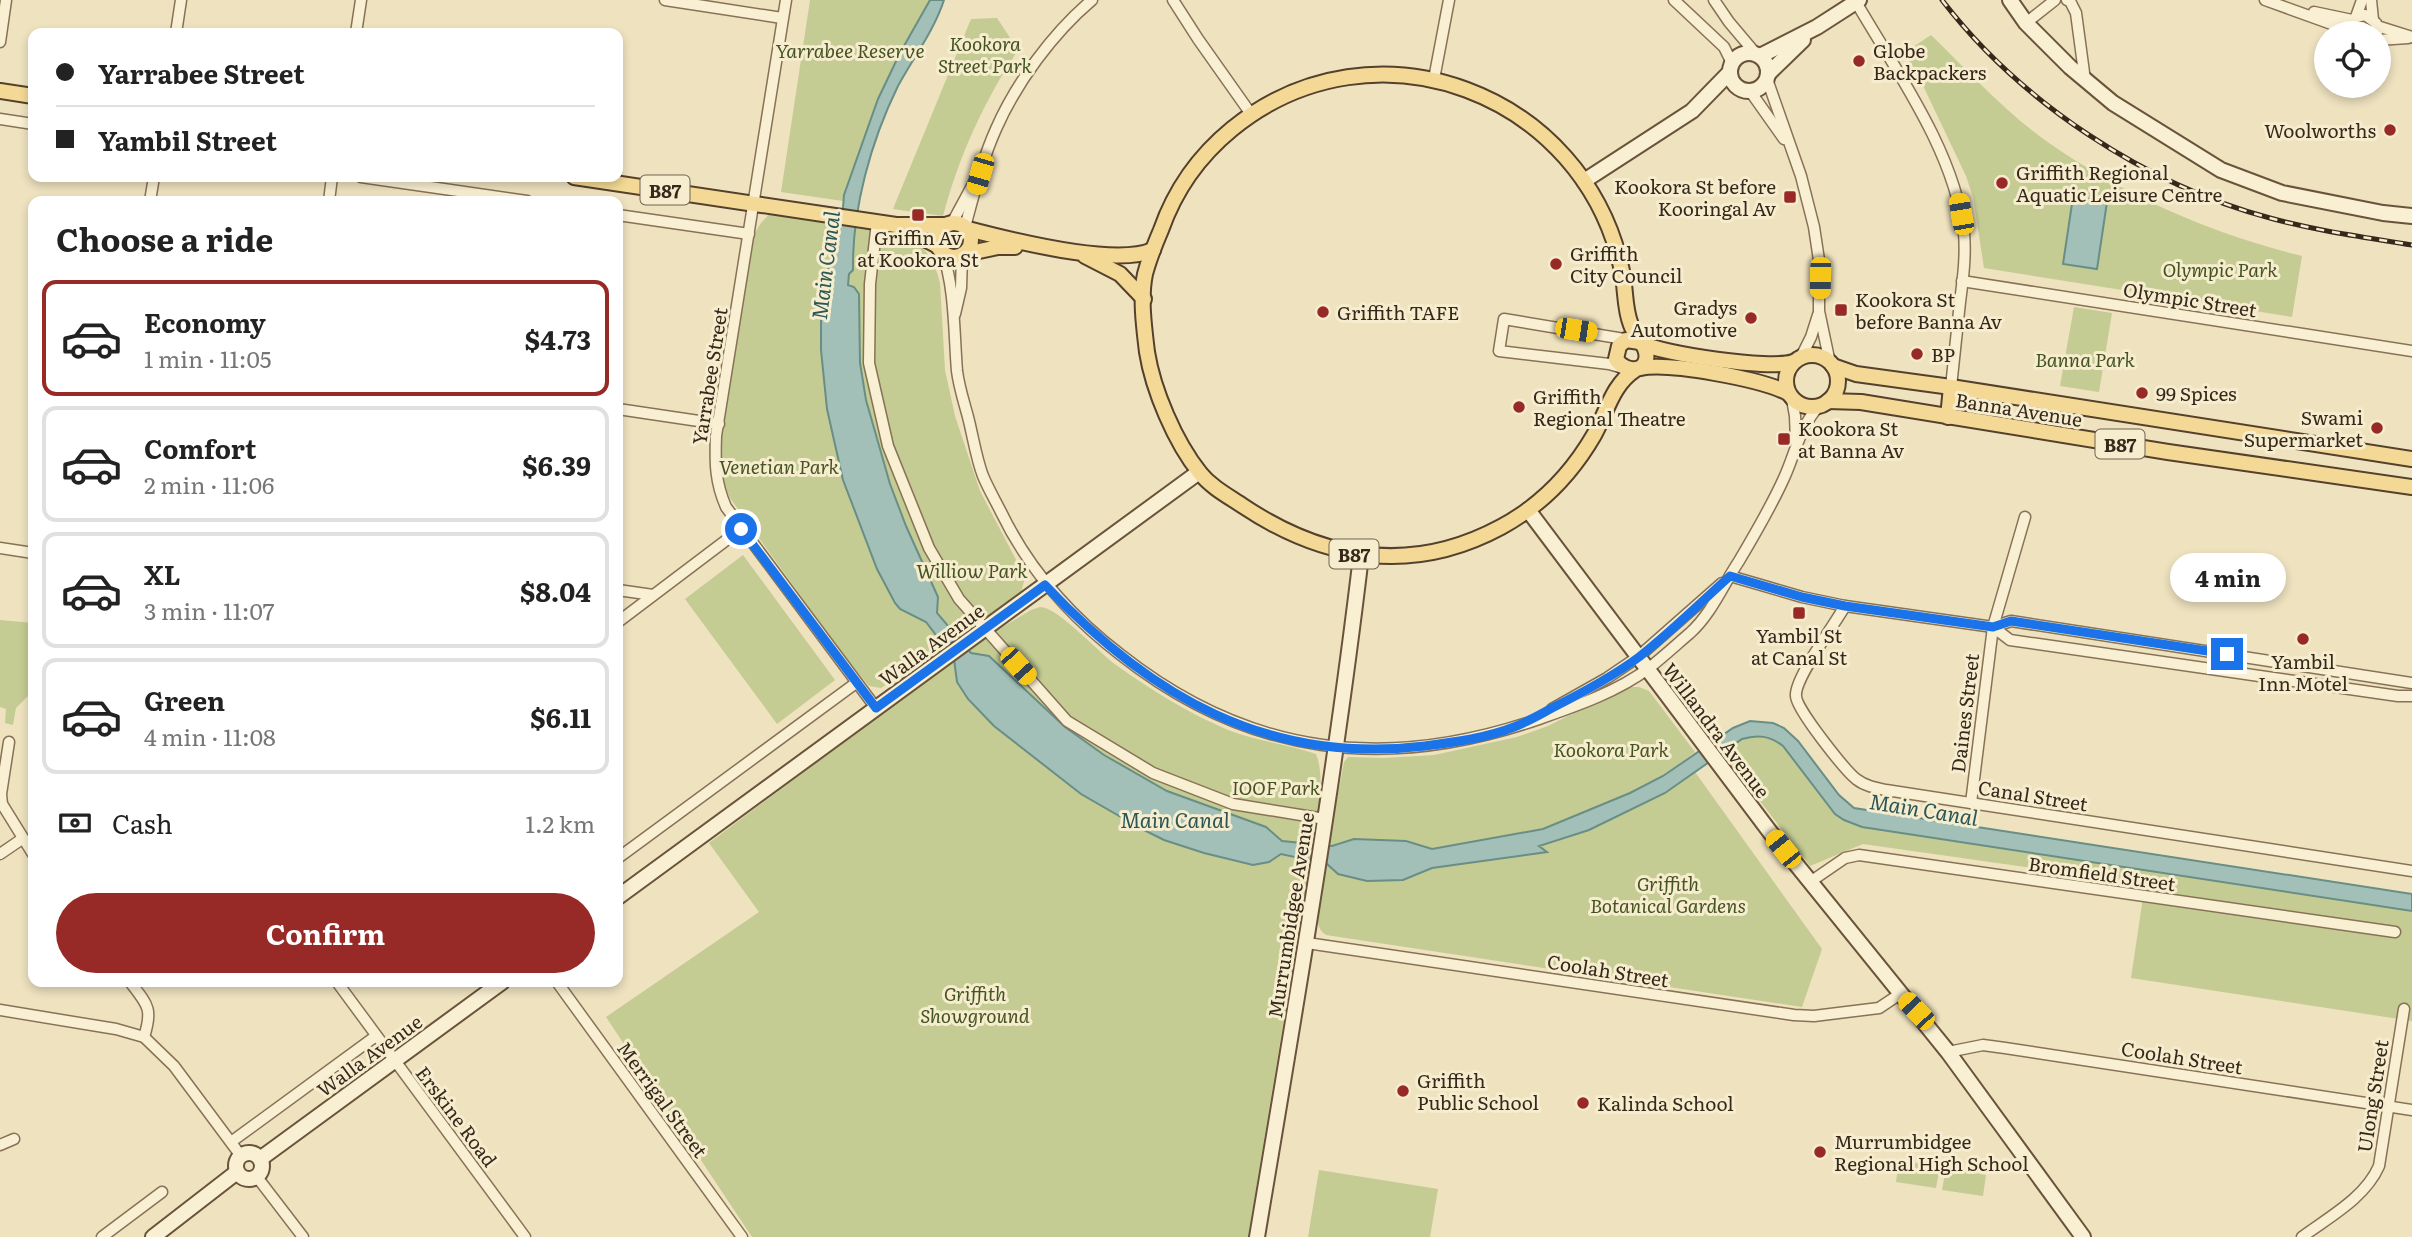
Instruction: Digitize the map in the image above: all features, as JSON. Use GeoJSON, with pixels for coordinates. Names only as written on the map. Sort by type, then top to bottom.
{"type":"FeatureCollection","features":[{"type":"Feature","properties":{"kind":"main road","name":"B87"},"geometry":{"type":"LineString","coordinates":[[1386,74],[1434,79],[1471,91],[1528,121],[1557,148],[1584,181],[1609,227],[1621,267],[1629,318],[1637,342],[1647,356],[1616,389],[1593,436],[1572,467],[1528,510],[1497,529],[1463,543],[1421,554],[1361,556],[1290,533],[1214,487],[1199,472],[1158,398],[1144,333],[1144,279],[1167,211],[1187,177],[1215,143],[1251,114],[1286,94],[1333,79],[1386,74]]}},
{"type":"Feature","properties":{"kind":"main road"},"geometry":{"type":"LineString","coordinates":[[0,91],[28,95]]}},
{"type":"Feature","properties":{"kind":"main road","name":"B87"},"geometry":{"type":"LineString","coordinates":[[608,182],[896,225],[958,226],[1011,241],[1074,251],[1124,256],[1141,255],[1153,250]]}},
{"type":"Feature","properties":{"kind":"main road","name":"B87"},"geometry":{"type":"LineString","coordinates":[[896,225],[954,258],[998,247],[1055,248]]}},
{"type":"Feature","properties":{"kind":"main road"},"geometry":{"type":"LineString","coordinates":[[940,249],[940,232],[958,226],[971,244],[964,255]]}},
{"type":"Feature","properties":{"kind":"main road","name":"B87"},"geometry":{"type":"LineString","coordinates":[[1074,251],[1120,274],[1144,299]]}},
{"type":"Feature","properties":{"kind":"main road","name":"B87"},"geometry":{"type":"LineString","coordinates":[[1637,342],[1657,350],[1769,366],[1819,356],[1832,364]]}},
{"type":"Feature","properties":{"kind":"main road"},"geometry":{"type":"LineString","coordinates":[[1633,369],[1618,363],[1616,354],[1622,343],[1637,342]]}},
{"type":"Feature","properties":{"kind":"main road"},"geometry":{"type":"LineString","coordinates":[[1710,373],[1713,358]]}},
{"type":"Feature","properties":{"kind":"main road"},"geometry":{"type":"LineString","coordinates":[[1790,396],[1786,373],[1797,360]]}},
{"type":"Feature","properties":{"kind":"main road"},"geometry":{"type":"LineString","coordinates":[[1824,404],[1837,387],[1837,376],[1832,364]]}},
{"type":"Feature","properties":{"kind":"main road","name":"Banna Avenue"},"geometry":{"type":"LineString","coordinates":[[1832,364],[1856,374],[2412,459]]}},
{"type":"Feature","properties":{"kind":"main road","name":"B87"},"geometry":{"type":"LineString","coordinates":[[1633,369],[1657,365],[1710,373],[1768,384],[1808,407],[1824,404]]}},
{"type":"Feature","properties":{"kind":"main road"},"geometry":{"type":"LineString","coordinates":[[1948,417],[1951,387]]}},
{"type":"Feature","properties":{"kind":"main road","name":"Banna Avenue"},"geometry":{"type":"LineString","coordinates":[[1824,404],[1861,402],[2412,487]]}},
{"type":"Feature","properties":{"kind":"street"},"geometry":{"type":"LineString","coordinates":[[0,42],[6,0]]}},
{"type":"Feature","properties":{"kind":"street"},"geometry":{"type":"LineString","coordinates":[[177,28],[181,0]]}},
{"type":"Feature","properties":{"kind":"street"},"geometry":{"type":"LineString","coordinates":[[357,28],[361,0]]}},
{"type":"Feature","properties":{"kind":"street"},"geometry":{"type":"LineString","coordinates":[[665,0],[782,18]]}},
{"type":"Feature","properties":{"kind":"street","name":"Yarrabee Street"},"geometry":{"type":"LineString","coordinates":[[786,0],[714,463],[718,489],[726,507],[876,708]]}},
{"type":"Feature","properties":{"kind":"street"},"geometry":{"type":"LineString","coordinates":[[958,226],[995,130],[1015,92],[1042,54],[1092,0]]}},
{"type":"Feature","properties":{"kind":"street"},"geometry":{"type":"LineString","coordinates":[[1173,0],[1251,114]]}},
{"type":"Feature","properties":{"kind":"street"},"geometry":{"type":"LineString","coordinates":[[1434,79],[1449,0]]}},
{"type":"Feature","properties":{"kind":"street"},"geometry":{"type":"LineString","coordinates":[[1674,0],[1724,47],[1734,83],[1747,90],[1787,142]]}},
{"type":"Feature","properties":{"kind":"street"},"geometry":{"type":"LineString","coordinates":[[1714,0],[1768,67],[1768,76],[1787,142],[1801,176],[1817,244],[1819,311],[1832,364]]}},
{"type":"Feature","properties":{"kind":"street"},"geometry":{"type":"LineString","coordinates":[[2010,0],[2026,23],[2085,80],[2132,116],[2239,178],[2309,199],[2412,216]]}},
{"type":"Feature","properties":{"kind":"street"},"geometry":{"type":"LineString","coordinates":[[2026,23],[2055,0]]}},
{"type":"Feature","properties":{"kind":"street"},"geometry":{"type":"LineString","coordinates":[[2067,0],[2076,13],[2085,80]]}},
{"type":"Feature","properties":{"kind":"street"},"geometry":{"type":"LineString","coordinates":[[2265,0],[2323,21]]}},
{"type":"Feature","properties":{"kind":"street"},"geometry":{"type":"LineString","coordinates":[[2354,19],[2362,0]]}},
{"type":"Feature","properties":{"kind":"street"},"geometry":{"type":"LineString","coordinates":[[2371,0],[2375,21]]}},
{"type":"Feature","properties":{"kind":"street"},"geometry":{"type":"LineString","coordinates":[[1692,111],[1742,54],[1758,55],[1817,27],[1858,1],[1911,95],[1944,160],[1957,196],[1964,232],[1962,281],[1951,387]]}},
{"type":"Feature","properties":{"kind":"street"},"geometry":{"type":"LineString","coordinates":[[2289,9],[2354,19],[2365,15],[2371,21]]}},
{"type":"Feature","properties":{"kind":"street"},"geometry":{"type":"LineString","coordinates":[[1584,181],[1692,111],[1722,95],[1760,87],[1817,27]]}},
{"type":"Feature","properties":{"kind":"street"},"geometry":{"type":"LineString","coordinates":[[2391,31],[2412,37],[2391,39]]}},
{"type":"Feature","properties":{"kind":"street"},"geometry":{"type":"LineString","coordinates":[[0,119],[28,123]]}},
{"type":"Feature","properties":{"kind":"street"},"geometry":{"type":"LineString","coordinates":[[396,182],[492,196]]}},
{"type":"Feature","properties":{"kind":"street"},"geometry":{"type":"LineString","coordinates":[[623,216],[749,234]]}},
{"type":"Feature","properties":{"kind":"street"},"geometry":{"type":"LineString","coordinates":[[870,221],[869,363],[888,446],[929,548],[959,599],[1067,721],[1153,773],[1233,804],[1325,819]]}},
{"type":"Feature","properties":{"kind":"street"},"geometry":{"type":"LineString","coordinates":[[940,249],[948,267],[957,375],[982,474],[1013,535],[1045,585],[1098,638],[1142,673],[1176,695],[1241,726],[1279,737],[1335,747],[1373,749],[1420,746],[1465,740],[1515,727],[1607,678],[1643,663],[1730,576],[1773,501],[1810,418],[1824,404]]}},
{"type":"Feature","properties":{"kind":"street"},"geometry":{"type":"LineString","coordinates":[[954,316],[961,288],[964,255]]}},
{"type":"Feature","properties":{"kind":"street","name":"Olympic Street"},"geometry":{"type":"LineString","coordinates":[[1962,281],[2412,351]]}},
{"type":"Feature","properties":{"kind":"street"},"geometry":{"type":"LineString","coordinates":[[1797,360],[1811,337],[1819,311]]}},
{"type":"Feature","properties":{"kind":"street"},"geometry":{"type":"LineString","coordinates":[[1633,369],[1499,351],[1504,318],[1637,342]]}},
{"type":"Feature","properties":{"kind":"street"},"geometry":{"type":"LineString","coordinates":[[1790,396],[1796,416],[1796,446]]}},
{"type":"Feature","properties":{"kind":"street"},"geometry":{"type":"LineString","coordinates":[[623,411],[719,424]]}},
{"type":"Feature","properties":{"kind":"street","name":"Walla Avenue"},"geometry":{"type":"LineString","coordinates":[[623,893],[1199,472]]}},
{"type":"Feature","properties":{"kind":"street","name":"Willandra Avenue"},"geometry":{"type":"LineString","coordinates":[[1528,510],[1720,767],[1948,1052],[2083,1237]]}},
{"type":"Feature","properties":{"kind":"street","name":"Daines Street"},"geometry":{"type":"LineString","coordinates":[[1971,803],[1993,627],[2025,517]]}},
{"type":"Feature","properties":{"kind":"street"},"geometry":{"type":"LineString","coordinates":[[623,618],[741,529]]}},
{"type":"Feature","properties":{"kind":"street"},"geometry":{"type":"LineString","coordinates":[[0,548],[28,552]]}},
{"type":"Feature","properties":{"kind":"street","name":"Murrumbidgee Avenue"},"geometry":{"type":"LineString","coordinates":[[1257,1237],[1307,943],[1361,556]]}},
{"type":"Feature","properties":{"kind":"street"},"geometry":{"type":"LineString","coordinates":[[1730,576],[1802,597],[1845,606],[1993,627],[2011,621],[2412,683]]}},
{"type":"Feature","properties":{"kind":"street"},"geometry":{"type":"LineString","coordinates":[[623,591],[653,595]]}},
{"type":"Feature","properties":{"kind":"street","name":"Canal Street"},"geometry":{"type":"LineString","coordinates":[[1845,606],[1800,678],[1795,695],[1799,705],[1847,769],[1864,784],[1886,790],[2412,871]]}},
{"type":"Feature","properties":{"kind":"street"},"geometry":{"type":"LineString","coordinates":[[1993,627],[2010,640],[2412,696]]}},
{"type":"Feature","properties":{"kind":"street","name":"Walla Avenue"},"geometry":{"type":"LineString","coordinates":[[623,854],[856,683]]}},
{"type":"Feature","properties":{"kind":"street"},"geometry":{"type":"LineString","coordinates":[[9,742],[1,794],[2,804],[28,847]]}},
{"type":"Feature","properties":{"kind":"street"},"geometry":{"type":"LineString","coordinates":[[0,854],[22,839]]}},
{"type":"Feature","properties":{"kind":"street","name":"Bromfield Street"},"geometry":{"type":"LineString","coordinates":[[1810,882],[1846,858],[1859,855],[2395,932]]}},
{"type":"Feature","properties":{"kind":"street","name":"Coolah Street"},"geometry":{"type":"LineString","coordinates":[[1307,943],[1794,1016],[1879,1008],[1900,994]]}},
{"type":"Feature","properties":{"kind":"street"},"geometry":{"type":"LineString","coordinates":[[134,987],[145,1001],[150,1018],[144,1037]]}},
{"type":"Feature","properties":{"kind":"street","name":"Erskine Road"},"geometry":{"type":"LineString","coordinates":[[341,987],[525,1237]]}},
{"type":"Feature","properties":{"kind":"street","name":"Walla Avenue"},"geometry":{"type":"LineString","coordinates":[[260,1158],[495,987]]}},
{"type":"Feature","properties":{"kind":"street","name":"Merrigal Street"},"geometry":{"type":"LineString","coordinates":[[560,987],[742,1237]]}},
{"type":"Feature","properties":{"kind":"street","name":"Ulong Street"},"geometry":{"type":"LineString","coordinates":[[2306,1236],[2364,1190],[2379,1166],[2404,1009]]}},
{"type":"Feature","properties":{"kind":"street"},"geometry":{"type":"LineString","coordinates":[[0,1010],[116,1029],[144,1037],[174,1066],[241,1156]]}},
{"type":"Feature","properties":{"kind":"street","name":"Walla Avenue"},"geometry":{"type":"LineString","coordinates":[[231,1142],[376,1036]]}},
{"type":"Feature","properties":{"kind":"street","name":"Coolah Street"},"geometry":{"type":"LineString","coordinates":[[1948,1052],[1983,1045],[2412,1110]]}},
{"type":"Feature","properties":{"kind":"street"},"geometry":{"type":"LineString","coordinates":[[0,1145],[14,1139]]}},
{"type":"Feature","properties":{"kind":"street"},"geometry":{"type":"LineString","coordinates":[[253,1154],[260,1158],[262,1166],[257,1177],[246,1179],[237,1172],[236,1164],[241,1156],[253,1154]]}},
{"type":"Feature","properties":{"kind":"street"},"geometry":{"type":"LineString","coordinates":[[153,1237],[237,1172]]}},
{"type":"Feature","properties":{"kind":"street"},"geometry":{"type":"LineString","coordinates":[[257,1177],[303,1237]]}},
{"type":"Feature","properties":{"kind":"street"},"geometry":{"type":"LineString","coordinates":[[102,1237],[162,1192]]}},
{"type":"Feature","properties":{"kind":"green space","name":"Yarrabee Reserve"},"geometry":{"type":"Polygon","coordinates":[[[810,0],[930,0],[878,99],[843,201],[781,192],[810,0]]]}},
{"type":"Feature","properties":{"kind":"green space","name":"Kookora Street Park"},"geometry":{"type":"Polygon","coordinates":[[[997,18],[1018,50],[973,130],[943,216],[893,209],[971,19],[997,18]]]}},
{"type":"Feature","properties":{"kind":"green space","name":"Olympic Park"},"geometry":{"type":"Polygon","coordinates":[[[1931,35],[2018,119],[2049,143],[2108,180],[2202,225],[2302,256],[2292,317],[1984,268],[1973,197],[1966,176],[1918,75],[1904,53],[1931,35]]]}},
{"type":"Feature","properties":{"kind":"green space","name":"Venetian Park"},"geometry":{"type":"Polygon","coordinates":[[[771,212],[840,220],[838,248],[828,271],[834,271],[831,283],[825,282],[821,304],[821,350],[827,409],[843,480],[877,569],[900,609],[926,622],[945,646],[881,688],[869,686],[847,660],[730,498],[722,475],[722,434],[753,236],[771,212]]]}},
{"type":"Feature","properties":{"kind":"green space","name":"Williow Park"},"geometry":{"type":"Polygon","coordinates":[[[855,225],[898,233],[909,238],[928,254],[935,267],[940,283],[945,370],[955,416],[980,491],[1025,577],[1021,593],[961,640],[937,613],[938,597],[890,484],[866,400],[860,363],[859,294],[852,285],[846,284],[855,225]]]}},
{"type":"Feature","properties":{"kind":"green space","name":"Banna Park"},"geometry":{"type":"Polygon","coordinates":[[[2074,307],[2112,313],[2099,392],[2060,386],[2074,307]]]}},
{"type":"Feature","properties":{"kind":"green space"},"geometry":{"type":"Polygon","coordinates":[[[743,555],[835,680],[777,724],[685,599],[743,555]]]}},
{"type":"Feature","properties":{"kind":"green space","name":"IOOF Park"},"geometry":{"type":"Polygon","coordinates":[[[1040,607],[1057,614],[1116,665],[1184,709],[1239,734],[1316,754],[1320,787],[1312,845],[1281,841],[1266,827],[1167,791],[1104,755],[1065,727],[990,657],[971,653],[967,648],[1040,607]]]}},
{"type":"Feature","properties":{"kind":"green space"},"geometry":{"type":"Polygon","coordinates":[[[0,620],[28,623],[28,696],[16,708],[13,725],[5,723],[6,709],[0,707],[0,620]]]}},
{"type":"Feature","properties":{"kind":"green space","name":"Griffith Showground"},"geometry":{"type":"Polygon","coordinates":[[[955,659],[1113,813],[1164,840],[1252,865],[1269,862],[1281,854],[1310,860],[1248,1237],[752,1237],[606,1017],[759,912],[709,843],[955,659]]]}},
{"type":"Feature","properties":{"kind":"green space","name":"Kookora Park"},"geometry":{"type":"Polygon","coordinates":[[[1639,687],[1649,691],[1695,752],[1663,776],[1630,793],[1543,829],[1432,849],[1406,841],[1328,846],[1344,762],[1348,757],[1434,755],[1517,737],[1548,726],[1623,688],[1639,687]]]}},
{"type":"Feature","properties":{"kind":"green space"},"geometry":{"type":"Polygon","coordinates":[[[1752,735],[1774,739],[1783,746],[1835,814],[1862,827],[2412,911],[2412,1021],[2131,978],[2145,884],[1863,844],[1810,866],[1723,753],[1752,735]]]}},
{"type":"Feature","properties":{"kind":"green space","name":"Griffith Botanical Gardens"},"geometry":{"type":"Polygon","coordinates":[[[1695,772],[1822,949],[1802,1007],[1326,935],[1320,930],[1318,902],[1327,864],[1338,874],[1403,880],[1432,868],[1546,851],[1538,847],[1620,815],[1695,772]]]}},
{"type":"Feature","properties":{"kind":"green space"},"geometry":{"type":"Polygon","coordinates":[[[1899,1160],[1940,1167],[1936,1188],[1896,1182],[1899,1160]]]}},
{"type":"Feature","properties":{"kind":"green space"},"geometry":{"type":"Polygon","coordinates":[[[1946,1168],[1986,1175],[1983,1196],[1942,1190],[1946,1168]]]}},
{"type":"Feature","properties":{"kind":"green space"},"geometry":{"type":"Polygon","coordinates":[[[1319,1170],[1438,1189],[1430,1237],[1308,1237],[1319,1170]]]}},
{"type":"Feature","properties":{"kind":"water","name":"Main Canal"},"geometry":{"type":"Polygon","coordinates":[[[930,0],[944,0],[929,33],[898,86],[879,129],[865,176],[856,223],[853,270],[849,274],[848,285],[854,287],[859,294],[860,363],[866,400],[890,484],[938,597],[937,613],[971,653],[989,656],[1065,727],[1104,755],[1167,791],[1266,827],[1282,841],[1332,846],[1354,839],[1406,841],[1432,849],[1543,829],[1630,793],[1663,776],[1733,728],[1750,721],[1773,723],[1784,728],[1798,741],[1839,795],[1854,808],[2412,894],[2412,911],[1862,827],[1835,814],[1783,746],[1759,736],[1742,739],[1665,793],[1589,830],[1539,846],[1547,852],[1432,868],[1403,880],[1367,881],[1338,874],[1327,864],[1281,854],[1269,862],[1253,865],[1204,853],[1164,840],[1081,794],[994,726],[968,699],[957,682],[954,659],[926,622],[900,609],[895,603],[877,569],[843,480],[827,409],[821,350],[821,304],[826,283],[832,283],[834,272],[828,271],[842,221],[844,195],[878,99],[930,0]]]}},
{"type":"Feature","properties":{"kind":"water"},"geometry":{"type":"Polygon","coordinates":[[[2073,197],[2107,202],[2097,269],[2063,264],[2073,197]]]}},
{"type":"Feature","properties":{"kind":"railway"},"geometry":{"type":"LineString","coordinates":[[1942,0],[1973,37],[2047,105],[2132,161],[2177,184],[2270,218],[2412,245]]}},
{"type":"Feature","properties":{"kind":"place","name":"Globe Backpackers"},"geometry":{"type":"Point","coordinates":[1859,61]}},
{"type":"Feature","properties":{"kind":"place","name":"Woolworths"},"geometry":{"type":"Point","coordinates":[2390,130]}},
{"type":"Feature","properties":{"kind":"place","name":"Griffith Regional Aquatic Leisure Centre"},"geometry":{"type":"Point","coordinates":[2002,183]}},
{"type":"Feature","properties":{"kind":"place","name":"Kookora St before Kooringal Av"},"geometry":{"type":"Point","coordinates":[1790,197]}},
{"type":"Feature","properties":{"kind":"place","name":"Griffin Av at Kookora St"},"geometry":{"type":"Point","coordinates":[918,215]}},
{"type":"Feature","properties":{"kind":"place","name":"Griffith City Council"},"geometry":{"type":"Point","coordinates":[1556,264]}},
{"type":"Feature","properties":{"kind":"place","name":"Kookora St before Banna Av"},"geometry":{"type":"Point","coordinates":[1841,310]}},
{"type":"Feature","properties":{"kind":"place","name":"Griffith TAFE"},"geometry":{"type":"Point","coordinates":[1323,312]}},
{"type":"Feature","properties":{"kind":"place","name":"Gradys Automotive"},"geometry":{"type":"Point","coordinates":[1751,318]}},
{"type":"Feature","properties":{"kind":"place","name":"BP"},"geometry":{"type":"Point","coordinates":[1917,354]}},
{"type":"Feature","properties":{"kind":"place","name":"99 Spices"},"geometry":{"type":"Point","coordinates":[2142,393]}},
{"type":"Feature","properties":{"kind":"place","name":"Griffith Regional Theatre"},"geometry":{"type":"Point","coordinates":[1519,407]}},
{"type":"Feature","properties":{"kind":"place","name":"Swami Supermarket"},"geometry":{"type":"Point","coordinates":[2377,428]}},
{"type":"Feature","properties":{"kind":"place","name":"Kookora St at Banna Av"},"geometry":{"type":"Point","coordinates":[1784,439]}},
{"type":"Feature","properties":{"kind":"place","name":"Yambil St at Canal St"},"geometry":{"type":"Point","coordinates":[1799,613]}},
{"type":"Feature","properties":{"kind":"place","name":"Yambil Inn Motel"},"geometry":{"type":"Point","coordinates":[2303,639]}},
{"type":"Feature","properties":{"kind":"place","name":"Griffith Public School"},"geometry":{"type":"Point","coordinates":[1403,1091]}},
{"type":"Feature","properties":{"kind":"place","name":"Kalinda School"},"geometry":{"type":"Point","coordinates":[1583,1103]}},
{"type":"Feature","properties":{"kind":"place","name":"Murrumbidgee Regional High School"},"geometry":{"type":"Point","coordinates":[1820,1152]}},
{"type":"Feature","properties":{"kind":"route"},"geometry":{"type":"LineString","coordinates":[[741,529],[876,708],[1045,585],[1098,638],[1142,673],[1176,695],[1241,726],[1279,737],[1335,747],[1394,749],[1465,740],[1515,727],[1607,678],[1638,657],[1730,576],[1802,597],[1845,606],[1993,627],[2011,621],[2227,654]]}}]}
